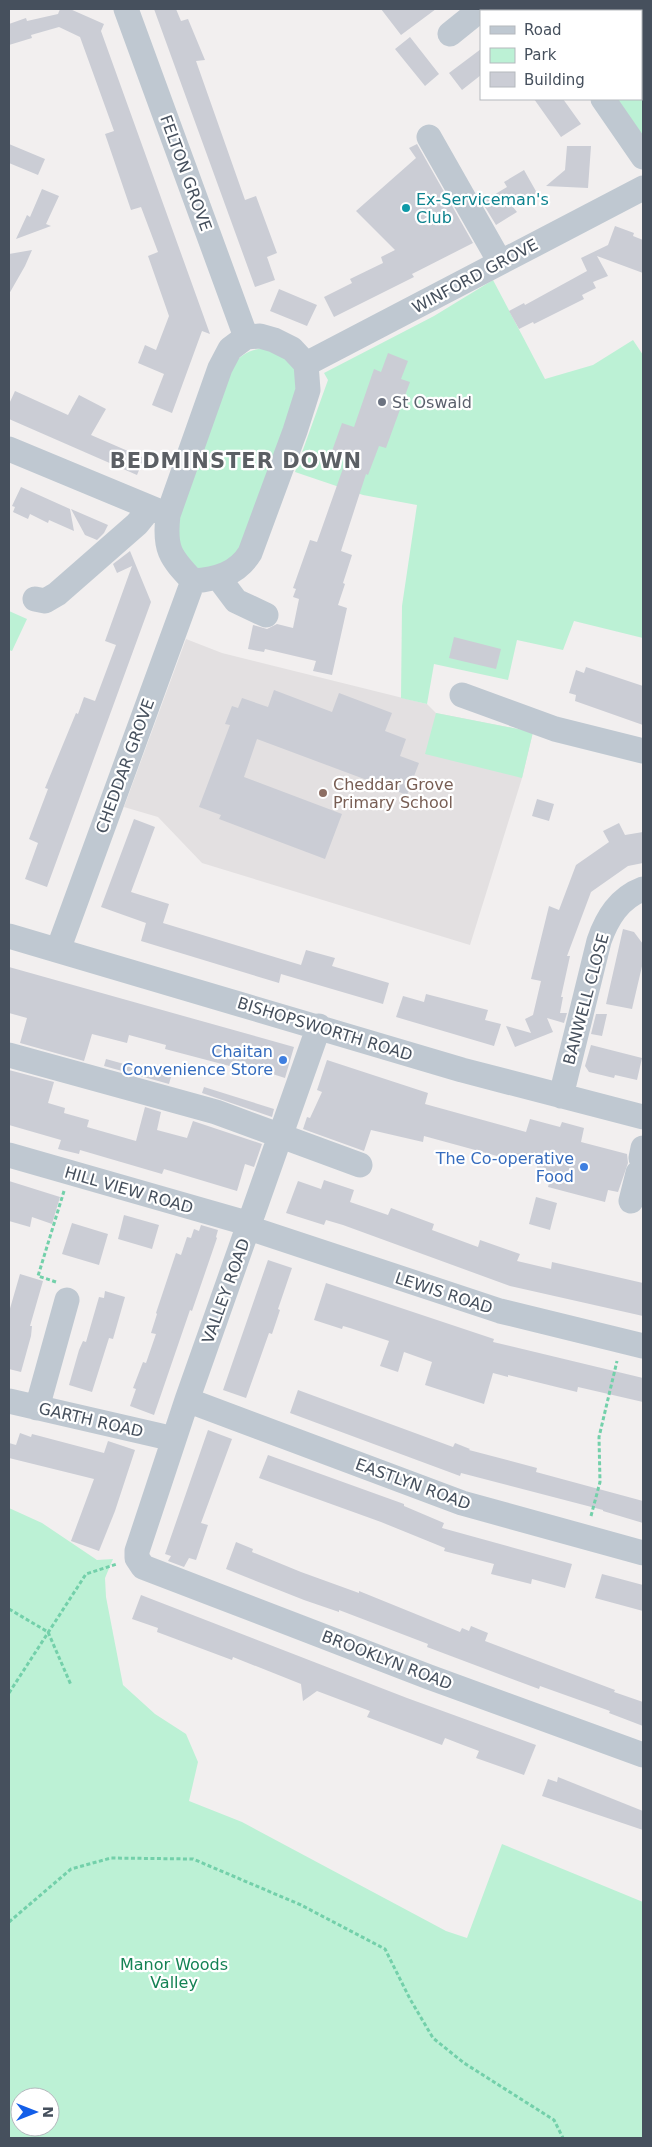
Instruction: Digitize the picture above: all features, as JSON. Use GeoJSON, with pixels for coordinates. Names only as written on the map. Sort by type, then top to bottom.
{"type":"FeatureCollection","features":[{"type":"Feature","properties":{"kind":"street","name":"FELTON GROVE"},"geometry":{"type":"LineString","coordinates":[[126,9],[246,337]]}},
{"type":"Feature","properties":{"kind":"street"},"geometry":{"type":"LineString","coordinates":[[450,34],[481,9]]}},
{"type":"Feature","properties":{"kind":"street"},"geometry":{"type":"LineString","coordinates":[[604,100],[643,157]]}},
{"type":"Feature","properties":{"kind":"street"},"geometry":{"type":"LineString","coordinates":[[429,137],[500,262]]}},
{"type":"Feature","properties":{"kind":"street","name":"WINFORD GROVE"},"geometry":{"type":"LineString","coordinates":[[306,364],[643,188]]}},
{"type":"Feature","properties":{"kind":"street"},"geometry":{"type":"LineString","coordinates":[[35,599],[45,601],[57,594],[137,524],[159,512],[220,368],[230,349],[246,337],[260,336],[274,340],[292,349],[306,364],[308,390],[295,432],[250,553],[244,564],[218,577],[193,581],[180,568],[169,552],[159,512]]}},
{"type":"Feature","properties":{"kind":"street"},"geometry":{"type":"LineString","coordinates":[[9,449],[159,512]]}},
{"type":"Feature","properties":{"kind":"street"},"geometry":{"type":"LineString","coordinates":[[218,577],[236,601],[266,615]]}},
{"type":"Feature","properties":{"kind":"street","name":"CHEDDAR GROVE"},"geometry":{"type":"LineString","coordinates":[[58,950],[193,581]]}},
{"type":"Feature","properties":{"kind":"street"},"geometry":{"type":"LineString","coordinates":[[462,695],[555,729],[643,751]]}},
{"type":"Feature","properties":{"kind":"street","name":"BANWELL CLOSE"},"geometry":{"type":"LineString","coordinates":[[561,1096],[599,941],[607,919],[620,903],[643,889]]}},
{"type":"Feature","properties":{"kind":"street","name":"BISHOPSWORTH ROAD"},"geometry":{"type":"LineString","coordinates":[[9,936],[319,1026],[462,1070],[643,1117]]}},
{"type":"Feature","properties":{"kind":"street","name":"VALLEY ROAD"},"geometry":{"type":"LineString","coordinates":[[137,1558],[137,1551],[187,1400],[319,1026]]}},
{"type":"Feature","properties":{"kind":"street"},"geometry":{"type":"LineString","coordinates":[[9,1055],[216,1112],[360,1165]]}},
{"type":"Feature","properties":{"kind":"street","name":"HILL VIEW ROAD"},"geometry":{"type":"LineString","coordinates":[[9,1155],[249,1226]]}},
{"type":"Feature","properties":{"kind":"street"},"geometry":{"type":"LineString","coordinates":[[631,1201],[641,1159]]}},
{"type":"Feature","properties":{"kind":"street","name":"LEWIS ROAD"},"geometry":{"type":"LineString","coordinates":[[249,1226],[500,1311],[632,1343]]}},
{"type":"Feature","properties":{"kind":"street"},"geometry":{"type":"LineString","coordinates":[[37,1408],[68,1300]]}},
{"type":"Feature","properties":{"kind":"street","name":"EASTLYN ROAD"},"geometry":{"type":"LineString","coordinates":[[187,1400],[462,1503],[643,1553]]}},
{"type":"Feature","properties":{"kind":"street","name":"GARTH ROAD"},"geometry":{"type":"LineString","coordinates":[[9,1401],[174,1439]]}},
{"type":"Feature","properties":{"kind":"street","name":"BROOKLYN ROAD"},"geometry":{"type":"LineString","coordinates":[[137,1558],[143,1567],[429,1677],[643,1755]]}},
{"type":"Feature","properties":{"kind":"path"},"geometry":{"type":"LineString","coordinates":[[68,1300],[56,1282],[38,1276],[69,1173]]}},
{"type":"Feature","properties":{"kind":"path"},"geometry":{"type":"LineString","coordinates":[[586,1536],[600,1482],[599,1437],[632,1343]]}},
{"type":"Feature","properties":{"kind":"path"},"geometry":{"type":"LineString","coordinates":[[9,1693],[86,1574],[137,1558]]}},
{"type":"Feature","properties":{"kind":"path"},"geometry":{"type":"LineString","coordinates":[[9,1609],[48,1632],[71,1685]]}},
{"type":"Feature","properties":{"kind":"path"},"geometry":{"type":"LineString","coordinates":[[9,1922],[71,1869],[112,1858],[193,1859],[301,1905],[385,1949],[410,1999],[433,2038],[464,2063],[554,2120],[563,2138]]}},
{"type":"Feature","properties":{"kind":"shaded area","name":"Cheddar Grove Primary School"},"geometry":{"type":"Polygon","coordinates":[[[186,639],[222,653],[427,704],[436,713],[533,732],[522,778],[470,945],[202,863],[158,817],[124,807],[186,639]]]}},
{"type":"Feature","properties":{"kind":"green space"},"geometry":{"type":"Polygon","coordinates":[[[643,9],[643,144],[612,100],[642,100],[642,10],[548,10],[643,9]]]}},
{"type":"Feature","properties":{"kind":"green space"},"geometry":{"type":"Polygon","coordinates":[[[493,280],[545,379],[593,365],[633,340],[643,355],[643,638],[574,621],[563,650],[517,640],[508,680],[434,664],[427,704],[401,698],[402,606],[417,505],[363,495],[295,472],[328,380],[324,373],[434,316],[493,280]]]}},
{"type":"Feature","properties":{"kind":"green space"},"geometry":{"type":"Polygon","coordinates":[[[267,348],[287,353],[302,386],[242,554],[205,571],[186,565],[173,527],[230,367],[247,353],[267,348]]]}},
{"type":"Feature","properties":{"kind":"green space"},"geometry":{"type":"Polygon","coordinates":[[[9,611],[27,619],[12,651],[9,650],[9,611]]]}},
{"type":"Feature","properties":{"kind":"green space"},"geometry":{"type":"Polygon","coordinates":[[[436,713],[533,732],[522,778],[425,754],[436,713]]]}},
{"type":"Feature","properties":{"kind":"green space","name":"Manor Woods Valley"},"geometry":{"type":"Polygon","coordinates":[[[9,1508],[42,1523],[97,1560],[113,1559],[105,1578],[106,1597],[123,1685],[155,1714],[186,1734],[198,1762],[189,1801],[242,1822],[446,1931],[467,1938],[502,1844],[643,1902],[643,2138],[9,2138],[9,1508]]]}},
{"type":"Feature","properties":{"kind":"building"},"geometry":{"type":"Polygon","coordinates":[[[60,9],[70,9],[104,24],[101,31],[210,334],[202,331],[172,413],[152,405],[164,374],[138,363],[145,345],[156,350],[169,316],[148,256],[158,252],[141,207],[131,210],[105,134],[114,131],[80,37],[59,27],[31,35],[32,38],[9,45],[9,24],[26,18],[27,21],[58,14],[60,9]]]}},
{"type":"Feature","properties":{"kind":"building"},"geometry":{"type":"Polygon","coordinates":[[[154,9],[176,9],[181,21],[188,19],[205,60],[196,61],[245,200],[256,196],[277,253],[267,257],[275,280],[255,287],[154,9]]]}},
{"type":"Feature","properties":{"kind":"building"},"geometry":{"type":"Polygon","coordinates":[[[381,9],[436,9],[401,35],[381,9]]]}},
{"type":"Feature","properties":{"kind":"building"},"geometry":{"type":"Polygon","coordinates":[[[410,37],[439,74],[425,86],[395,49],[410,37]]]}},
{"type":"Feature","properties":{"kind":"building"},"geometry":{"type":"Polygon","coordinates":[[[480,50],[480,76],[462,90],[449,73],[480,50]]]}},
{"type":"Feature","properties":{"kind":"building"},"geometry":{"type":"Polygon","coordinates":[[[535,100],[564,100],[581,124],[561,137],[535,100]]]}},
{"type":"Feature","properties":{"kind":"building"},"geometry":{"type":"Polygon","coordinates":[[[9,144],[45,159],[38,175],[9,163],[9,144]]]}},
{"type":"Feature","properties":{"kind":"building","name":"Ex-Serviceman's Club"},"geometry":{"type":"Polygon","coordinates":[[[417,144],[473,243],[412,274],[414,277],[334,317],[324,297],[352,283],[350,279],[383,263],[381,257],[395,250],[356,211],[416,158],[409,148],[417,144]]]}},
{"type":"Feature","properties":{"kind":"building"},"geometry":{"type":"Polygon","coordinates":[[[567,146],[591,146],[588,188],[546,186],[565,170],[567,146]]]}},
{"type":"Feature","properties":{"kind":"building"},"geometry":{"type":"Polygon","coordinates":[[[524,170],[537,193],[513,207],[517,212],[496,225],[482,202],[507,187],[504,182],[524,170]]]}},
{"type":"Feature","properties":{"kind":"building"},"geometry":{"type":"Polygon","coordinates":[[[42,189],[59,196],[46,224],[51,226],[16,239],[27,215],[30,217],[42,189]]]}},
{"type":"Feature","properties":{"kind":"building"},"geometry":{"type":"Polygon","coordinates":[[[615,226],[634,233],[633,236],[643,240],[643,273],[597,256],[608,276],[593,282],[596,288],[582,295],[584,299],[534,324],[533,322],[519,329],[509,311],[524,303],[525,305],[587,271],[581,258],[608,245],[615,226]]]}},
{"type":"Feature","properties":{"kind":"building"},"geometry":{"type":"Polygon","coordinates":[[[32,250],[25,266],[9,294],[9,254],[32,250]]]}},
{"type":"Feature","properties":{"kind":"building"},"geometry":{"type":"Polygon","coordinates":[[[279,289],[317,305],[307,326],[270,311],[279,289]]]}},
{"type":"Feature","properties":{"kind":"building"},"geometry":{"type":"Polygon","coordinates":[[[388,353],[408,361],[401,379],[410,382],[386,448],[379,446],[368,475],[366,474],[341,551],[352,555],[338,605],[347,608],[332,675],[313,671],[316,661],[265,649],[264,652],[248,649],[253,625],[267,629],[277,624],[293,628],[299,599],[293,597],[296,589],[293,588],[310,540],[317,542],[347,457],[332,451],[342,423],[354,427],[374,369],[381,372],[388,353]]]}},
{"type":"Feature","properties":{"kind":"building"},"geometry":{"type":"Polygon","coordinates":[[[15,391],[68,415],[79,395],[106,409],[91,435],[144,458],[137,475],[9,419],[9,404],[15,391]]]}},
{"type":"Feature","properties":{"kind":"building"},"geometry":{"type":"Polygon","coordinates":[[[21,487],[70,509],[74,531],[49,520],[48,523],[30,514],[28,519],[13,512],[15,507],[12,506],[21,487]]]}},
{"type":"Feature","properties":{"kind":"building"},"geometry":{"type":"Polygon","coordinates":[[[71,509],[108,525],[104,533],[97,540],[85,535],[71,509]]]}},
{"type":"Feature","properties":{"kind":"building"},"geometry":{"type":"Polygon","coordinates":[[[130,551],[151,602],[47,887],[25,879],[38,843],[29,839],[48,789],[45,788],[76,713],[78,714],[84,697],[95,701],[116,645],[105,641],[132,566],[117,573],[113,564],[130,551]]]}},
{"type":"Feature","properties":{"kind":"building"},"geometry":{"type":"Polygon","coordinates":[[[454,637],[501,649],[496,669],[449,658],[454,637]]]}},
{"type":"Feature","properties":{"kind":"building"},"geometry":{"type":"Polygon","coordinates":[[[586,667],[643,686],[643,725],[575,701],[576,695],[569,693],[576,670],[584,673],[586,667]]]}},
{"type":"Feature","properties":{"kind":"building"},"geometry":{"type":"Polygon","coordinates":[[[274,690],[332,712],[339,693],[392,713],[385,731],[406,739],[400,756],[419,763],[407,795],[257,739],[244,777],[342,814],[325,859],[219,819],[221,815],[199,807],[230,725],[225,724],[232,706],[238,708],[242,698],[268,707],[274,690]]]}},
{"type":"Feature","properties":{"kind":"building"},"geometry":{"type":"Polygon","coordinates":[[[537,799],[554,804],[549,821],[532,816],[537,799]]]}},
{"type":"Feature","properties":{"kind":"building"},"geometry":{"type":"Polygon","coordinates":[[[134,819],[155,827],[131,892],[169,904],[163,923],[301,965],[306,950],[335,958],[332,966],[389,983],[383,1004],[281,974],[279,983],[141,941],[146,923],[101,907],[134,819]]]}},
{"type":"Feature","properties":{"kind":"building"},"geometry":{"type":"Polygon","coordinates":[[[619,823],[625,835],[643,832],[643,863],[628,866],[591,892],[567,956],[570,956],[561,997],[563,997],[560,1013],[567,1013],[564,1023],[547,1018],[553,1032],[515,1047],[506,1026],[531,1033],[525,1019],[533,1015],[541,981],[531,979],[549,906],[559,910],[576,865],[609,842],[603,831],[619,823]]]}},
{"type":"Feature","properties":{"kind":"building"},"geometry":{"type":"Polygon","coordinates":[[[623,929],[634,932],[643,944],[643,962],[632,1009],[606,1004],[623,929]]]}},
{"type":"Feature","properties":{"kind":"building"},"geometry":{"type":"Polygon","coordinates":[[[9,967],[294,1047],[285,1078],[257,1069],[256,1073],[165,1049],[166,1045],[129,1035],[127,1043],[92,1034],[84,1061],[20,1043],[27,1018],[9,1013],[9,967]]]}},
{"type":"Feature","properties":{"kind":"building"},"geometry":{"type":"Polygon","coordinates":[[[426,994],[488,1010],[485,1020],[501,1024],[494,1046],[396,1017],[403,996],[424,1002],[426,994]]]}},
{"type":"Feature","properties":{"kind":"building"},"geometry":{"type":"Polygon","coordinates":[[[596,1014],[607,1014],[602,1036],[591,1034],[596,1014]]]}},
{"type":"Feature","properties":{"kind":"building"},"geometry":{"type":"Polygon","coordinates":[[[591,1045],[642,1058],[637,1080],[615,1075],[614,1078],[589,1072],[585,1066],[591,1045]]]}},
{"type":"Feature","properties":{"kind":"building"},"geometry":{"type":"Polygon","coordinates":[[[106,1059],[171,1077],[169,1084],[104,1066],[106,1059]]]}},
{"type":"Feature","properties":{"kind":"building"},"geometry":{"type":"Polygon","coordinates":[[[327,1060],[428,1093],[425,1104],[526,1132],[530,1119],[560,1127],[562,1122],[584,1128],[581,1142],[627,1154],[628,1163],[618,1192],[608,1190],[605,1202],[548,1187],[552,1172],[537,1168],[538,1163],[509,1155],[508,1159],[424,1136],[423,1142],[371,1130],[364,1151],[303,1129],[307,1117],[310,1118],[322,1092],[317,1090],[327,1060]]]}},
{"type":"Feature","properties":{"kind":"building"},"geometry":{"type":"Polygon","coordinates":[[[9,1070],[54,1082],[48,1103],[65,1108],[64,1113],[89,1120],[87,1127],[136,1141],[145,1107],[161,1112],[157,1130],[187,1138],[193,1121],[262,1144],[254,1167],[245,1164],[237,1191],[164,1169],[162,1174],[80,1150],[79,1154],[58,1149],[61,1140],[9,1125],[9,1070]]]}},
{"type":"Feature","properties":{"kind":"building"},"geometry":{"type":"Polygon","coordinates":[[[204,1087],[274,1109],[272,1117],[202,1093],[204,1087]]]}},
{"type":"Feature","properties":{"kind":"building"},"geometry":{"type":"Polygon","coordinates":[[[324,1180],[354,1190],[350,1202],[388,1215],[391,1208],[434,1224],[432,1230],[478,1247],[480,1240],[520,1254],[517,1261],[551,1269],[552,1262],[643,1283],[643,1316],[510,1286],[343,1225],[326,1220],[324,1225],[286,1213],[298,1181],[321,1189],[324,1180]]]}},
{"type":"Feature","properties":{"kind":"building"},"geometry":{"type":"Polygon","coordinates":[[[9,1181],[60,1197],[52,1224],[32,1217],[30,1227],[9,1221],[9,1181]]]}},
{"type":"Feature","properties":{"kind":"building"},"geometry":{"type":"Polygon","coordinates":[[[536,1197],[557,1203],[550,1230],[529,1224],[536,1197]]]}},
{"type":"Feature","properties":{"kind":"building"},"geometry":{"type":"Polygon","coordinates":[[[124,1215],[159,1225],[152,1249],[118,1239],[124,1215]]]}},
{"type":"Feature","properties":{"kind":"building"},"geometry":{"type":"Polygon","coordinates":[[[72,1223],[108,1234],[99,1265],[62,1254],[72,1223]]]}},
{"type":"Feature","properties":{"kind":"building"},"geometry":{"type":"Polygon","coordinates":[[[201,1225],[218,1230],[217,1238],[154,1415],[130,1406],[136,1389],[133,1388],[143,1362],[146,1363],[156,1334],[151,1333],[176,1253],[181,1255],[187,1237],[191,1238],[194,1229],[199,1231],[201,1225]]]}},
{"type":"Feature","properties":{"kind":"building"},"geometry":{"type":"Polygon","coordinates":[[[268,1260],[292,1268],[278,1309],[280,1310],[272,1334],[269,1333],[246,1398],[223,1390],[268,1260]]]}},
{"type":"Feature","properties":{"kind":"building"},"geometry":{"type":"Polygon","coordinates":[[[20,1274],[43,1281],[30,1326],[32,1326],[31,1336],[21,1372],[9,1369],[9,1312],[20,1274]]]}},
{"type":"Feature","properties":{"kind":"building"},"geometry":{"type":"Polygon","coordinates":[[[326,1283],[494,1339],[493,1342],[643,1378],[643,1402],[578,1387],[577,1392],[493,1373],[484,1404],[425,1385],[432,1362],[404,1352],[398,1372],[380,1366],[389,1341],[343,1326],[342,1329],[314,1320],[326,1283]]]}},
{"type":"Feature","properties":{"kind":"building"},"geometry":{"type":"Polygon","coordinates":[[[105,1291],[125,1297],[113,1339],[109,1338],[92,1392],[69,1385],[79,1350],[83,1341],[86,1342],[99,1297],[104,1298],[105,1291]]]}},
{"type":"Feature","properties":{"kind":"building"},"geometry":{"type":"Polygon","coordinates":[[[298,1390],[453,1447],[455,1443],[469,1450],[537,1468],[536,1472],[643,1501],[643,1523],[603,1510],[461,1473],[460,1476],[290,1413],[298,1390]]]}},
{"type":"Feature","properties":{"kind":"building"},"geometry":{"type":"Polygon","coordinates":[[[208,1430],[232,1439],[201,1523],[208,1525],[196,1560],[189,1558],[184,1567],[168,1561],[171,1556],[165,1554],[208,1430]]]}},
{"type":"Feature","properties":{"kind":"building"},"geometry":{"type":"Polygon","coordinates":[[[20,1433],[31,1437],[32,1434],[104,1453],[108,1441],[135,1450],[115,1511],[99,1551],[71,1541],[94,1479],[9,1458],[9,1443],[16,1445],[20,1433]]]}},
{"type":"Feature","properties":{"kind":"building"},"geometry":{"type":"Polygon","coordinates":[[[268,1455],[404,1504],[404,1506],[444,1523],[442,1528],[572,1564],[565,1588],[532,1579],[531,1584],[491,1574],[494,1564],[444,1551],[445,1548],[381,1522],[259,1478],[268,1455]]]}},
{"type":"Feature","properties":{"kind":"building"},"geometry":{"type":"Polygon","coordinates":[[[236,1542],[253,1549],[252,1552],[301,1572],[359,1593],[359,1591],[460,1632],[462,1628],[469,1631],[471,1626],[488,1633],[485,1641],[643,1702],[643,1726],[609,1713],[610,1711],[540,1686],[539,1689],[427,1647],[428,1644],[339,1610],[339,1612],[304,1600],[226,1569],[236,1542]]]}},
{"type":"Feature","properties":{"kind":"building"},"geometry":{"type":"Polygon","coordinates":[[[602,1574],[643,1585],[643,1611],[595,1598],[602,1574]]]}},
{"type":"Feature","properties":{"kind":"building"},"geometry":{"type":"Polygon","coordinates":[[[141,1595],[407,1698],[536,1745],[524,1775],[476,1758],[479,1751],[445,1738],[442,1745],[367,1717],[370,1711],[317,1691],[303,1701],[301,1684],[233,1657],[232,1660],[157,1632],[158,1628],[132,1619],[141,1595]]]}},
{"type":"Feature","properties":{"kind":"building"},"geometry":{"type":"Polygon","coordinates":[[[558,1777],[643,1811],[643,1830],[542,1796],[548,1779],[557,1782],[558,1777]]]}},
{"type":"Feature","properties":{"kind":"place","name":"Ex-Serviceman's Club"},"geometry":{"type":"Point","coordinates":[406,208]}},
{"type":"Feature","properties":{"kind":"place","name":"St Oswald"},"geometry":{"type":"Point","coordinates":[382,402]}},
{"type":"Feature","properties":{"kind":"place","name":"Cheddar Grove Primary School"},"geometry":{"type":"Point","coordinates":[323,793]}},
{"type":"Feature","properties":{"kind":"place","name":"Chaitan Convenience Store"},"geometry":{"type":"Point","coordinates":[283,1060]}},
{"type":"Feature","properties":{"kind":"place","name":"The Co-operative Food"},"geometry":{"type":"Point","coordinates":[584,1167]}},
{"type":"Feature","properties":{"kind":"district","name":"BEDMINSTER DOWN"},"geometry":{"type":"Point","coordinates":[236,461]}}]}
